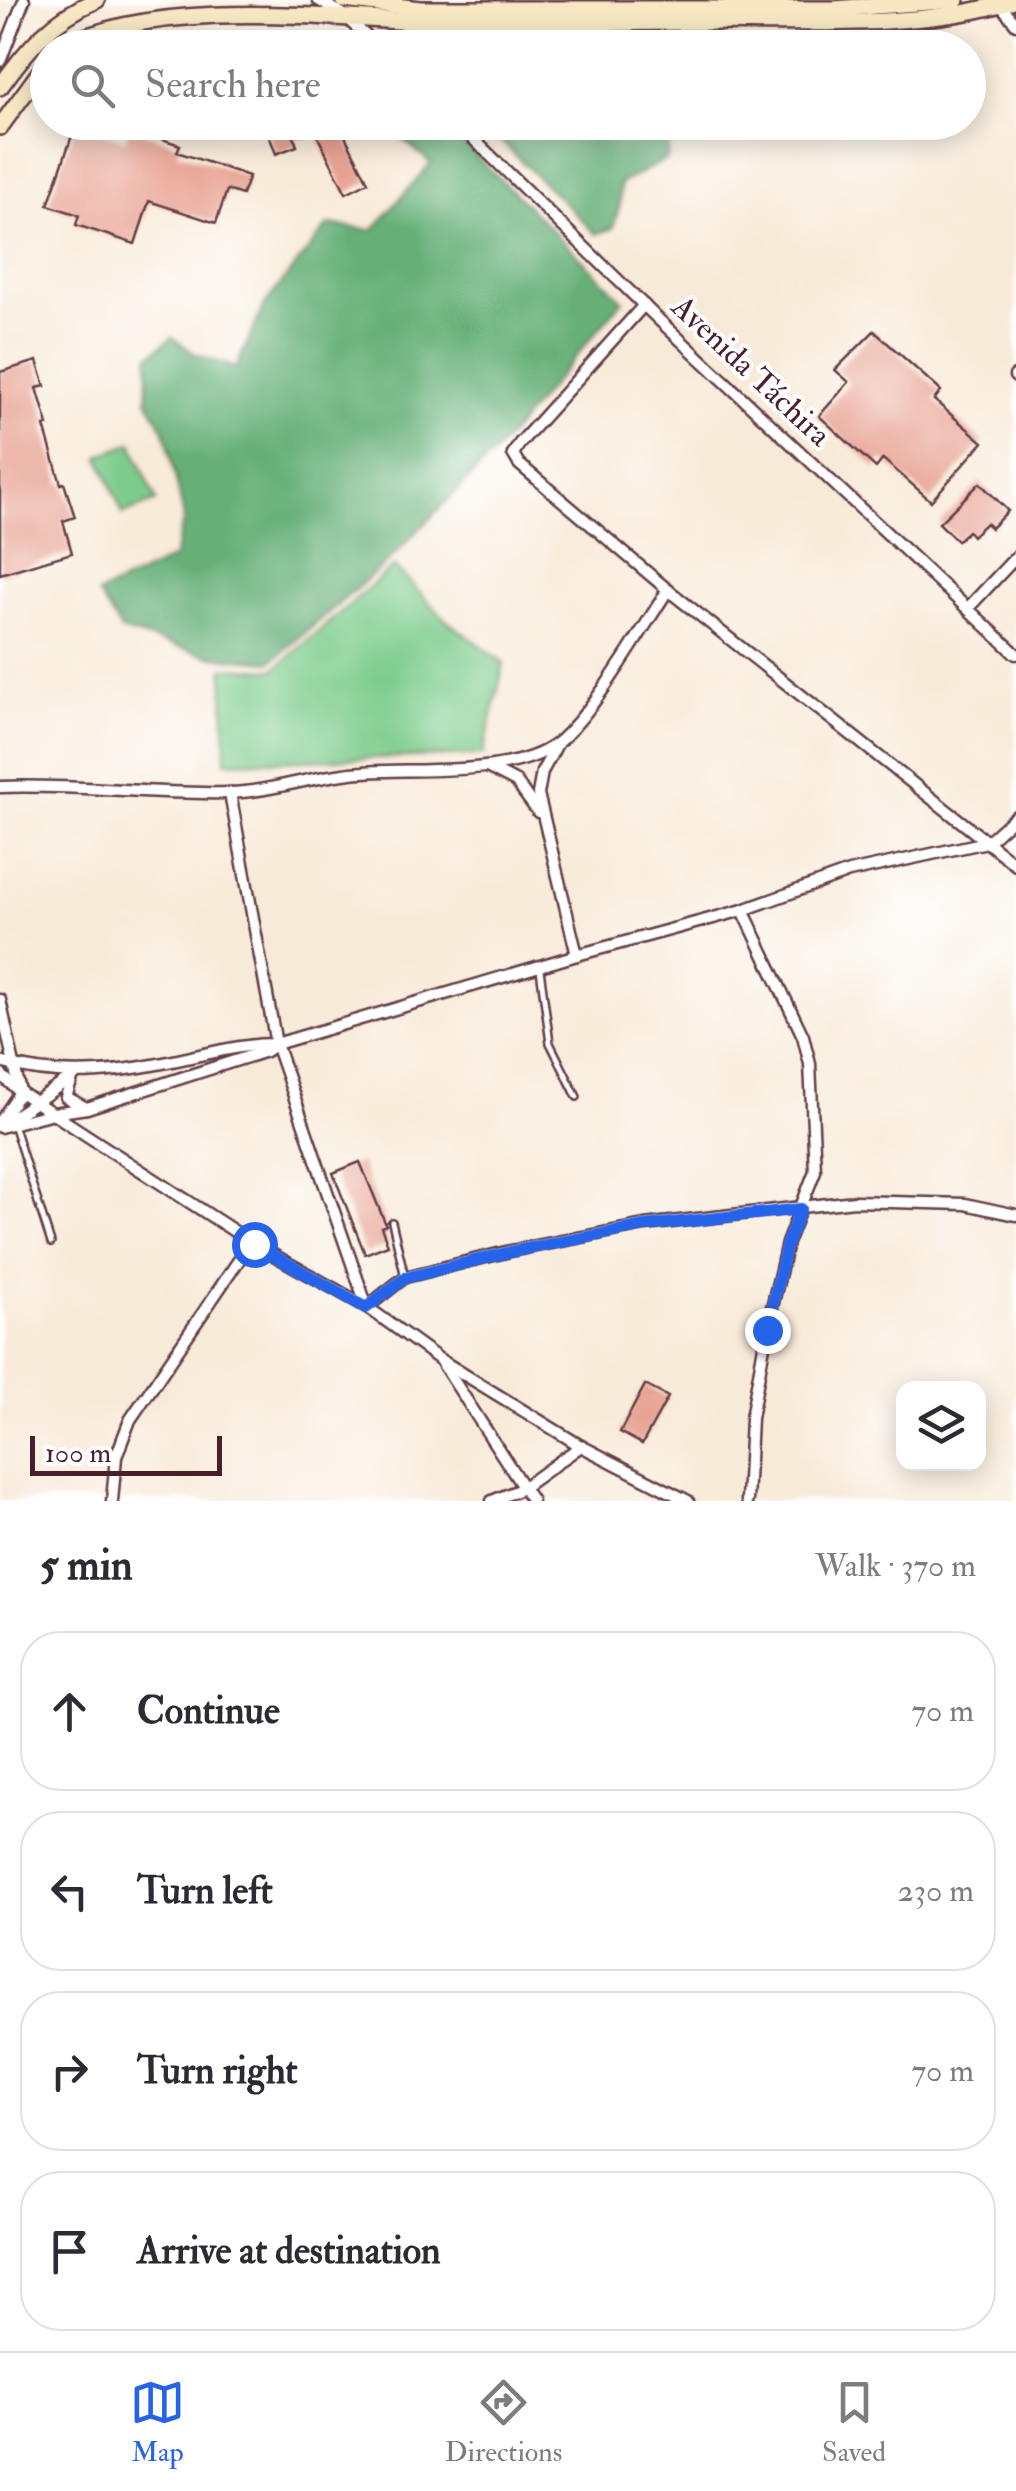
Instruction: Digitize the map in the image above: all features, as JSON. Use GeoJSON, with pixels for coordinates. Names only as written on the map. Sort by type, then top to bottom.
{"type":"FeatureCollection","features":[{"type":"Feature","properties":{"kind":"street"},"geometry":{"type":"LineString","coordinates":[[0,61],[24,0]]}},
{"type":"Feature","properties":{"kind":"street"},"geometry":{"type":"LineString","coordinates":[[46,30],[77,8],[97,0]]}},
{"type":"Feature","properties":{"kind":"street"},"geometry":{"type":"LineString","coordinates":[[318,0],[420,22],[807,22],[908,18],[1007,2],[1016,24]]}},
{"type":"Feature","properties":{"kind":"street"},"geometry":{"type":"LineString","coordinates":[[91,30],[102,23],[148,11],[341,4],[420,9],[794,9],[956,0]]}},
{"type":"Feature","properties":{"kind":"street"},"geometry":{"type":"LineString","coordinates":[[341,4],[363,30]]}},
{"type":"Feature","properties":{"kind":"street"},"geometry":{"type":"LineString","coordinates":[[0,87],[30,50]]}},
{"type":"Feature","properties":{"kind":"street"},"geometry":{"type":"LineString","coordinates":[[0,127],[30,86]]}},
{"type":"Feature","properties":{"kind":"street","name":"Avenida Táchira"},"geometry":{"type":"LineString","coordinates":[[474,140],[1016,654]]}},
{"type":"Feature","properties":{"kind":"street"},"geometry":{"type":"LineString","coordinates":[[644,305],[513,454],[519,464],[668,590],[1016,865]]}},
{"type":"Feature","properties":{"kind":"street"},"geometry":{"type":"LineString","coordinates":[[968,608],[1016,556]]}},
{"type":"Feature","properties":{"kind":"street"},"geometry":{"type":"LineString","coordinates":[[577,954],[543,824],[538,794],[542,772],[558,743],[593,700],[668,590]]}},
{"type":"Feature","properties":{"kind":"street"},"geometry":{"type":"LineString","coordinates":[[0,787],[56,784],[230,793],[357,772],[484,766],[539,754],[558,743]]}},
{"type":"Feature","properties":{"kind":"street"},"geometry":{"type":"LineString","coordinates":[[484,766],[516,782],[532,800],[543,824]]}},
{"type":"Feature","properties":{"kind":"street"},"geometry":{"type":"LineString","coordinates":[[230,793],[276,1044],[366,1308]]}},
{"type":"Feature","properties":{"kind":"street"},"geometry":{"type":"LineString","coordinates":[[0,1062],[41,1074],[122,1072],[251,1044],[276,1044],[577,954],[743,910],[848,872],[987,842],[1016,816]]}},
{"type":"Feature","properties":{"kind":"street"},"geometry":{"type":"LineString","coordinates":[[743,910],[803,1036],[810,1064],[815,1171],[787,1243],[758,1372],[751,1418],[747,1501]]}},
{"type":"Feature","properties":{"kind":"street"},"geometry":{"type":"LineString","coordinates":[[0,1000],[20,1092],[0,1125]]}},
{"type":"Feature","properties":{"kind":"street"},"geometry":{"type":"LineString","coordinates":[[0,1052],[8,1029]]}},
{"type":"Feature","properties":{"kind":"street"},"geometry":{"type":"LineString","coordinates":[[0,1125],[87,1108],[266,1051],[276,1044]]}},
{"type":"Feature","properties":{"kind":"street"},"geometry":{"type":"LineString","coordinates":[[0,1074],[52,1113],[254,1244],[366,1308],[439,1360],[581,1446],[688,1501]]}},
{"type":"Feature","properties":{"kind":"street"},"geometry":{"type":"LineString","coordinates":[[0,1125],[76,1074]]}},
{"type":"Feature","properties":{"kind":"street"},"geometry":{"type":"LineString","coordinates":[[76,1074],[66,1097],[87,1108]]}},
{"type":"Feature","properties":{"kind":"street"},"geometry":{"type":"LineString","coordinates":[[366,1308],[405,1278],[510,1252],[644,1226],[854,1201],[966,1204],[1016,1215]]}},
{"type":"Feature","properties":{"kind":"street"},"geometry":{"type":"LineString","coordinates":[[112,1501],[116,1457],[130,1420],[243,1254],[254,1244]]}},
{"type":"Feature","properties":{"kind":"street"},"geometry":{"type":"LineString","coordinates":[[439,1360],[532,1501]]}},
{"type":"Feature","properties":{"kind":"street"},"geometry":{"type":"LineString","coordinates":[[492,1501],[521,1489],[581,1446]]}},
{"type":"Feature","properties":{"kind":"lane"},"geometry":{"type":"LineString","coordinates":[[540,966],[550,1043],[577,1097]]}},
{"type":"Feature","properties":{"kind":"lane"},"geometry":{"type":"LineString","coordinates":[[13,1124],[52,1243]]}},
{"type":"Feature","properties":{"kind":"lane"},"geometry":{"type":"LineString","coordinates":[[392,1222],[405,1278]]}},
{"type":"Feature","properties":{"kind":"green space"},"geometry":{"type":"Polygon","coordinates":[[[537,26],[554,30],[509,30],[537,26]]]}},
{"type":"Feature","properties":{"kind":"green space"},"geometry":{"type":"Polygon","coordinates":[[[403,140],[460,140],[623,300],[497,450],[385,564],[271,662],[213,657],[121,630],[98,594],[174,558],[184,517],[166,434],[147,399],[149,356],[172,337],[195,354],[236,368],[265,304],[328,225],[373,230],[431,163],[403,140]]]}},
{"type":"Feature","properties":{"kind":"green space"},"geometry":{"type":"Polygon","coordinates":[[[499,140],[670,140],[667,159],[620,184],[620,204],[613,228],[596,234],[499,140]]]}},
{"type":"Feature","properties":{"kind":"green space"},"geometry":{"type":"Polygon","coordinates":[[[132,443],[156,501],[123,514],[99,456],[132,443]]]}},
{"type":"Feature","properties":{"kind":"green space"},"geometry":{"type":"Polygon","coordinates":[[[394,566],[447,621],[504,663],[483,755],[226,762],[223,668],[274,670],[394,566]]]}},
{"type":"Feature","properties":{"kind":"building"},"geometry":{"type":"Polygon","coordinates":[[[70,140],[165,140],[180,145],[177,152],[249,176],[242,195],[227,190],[216,223],[149,201],[135,244],[76,225],[79,215],[48,205],[70,140]]]}},
{"type":"Feature","properties":{"kind":"building"},"geometry":{"type":"Polygon","coordinates":[[[271,140],[295,140],[297,146],[276,154],[271,140]]]}},
{"type":"Feature","properties":{"kind":"building"},"geometry":{"type":"Polygon","coordinates":[[[320,140],[347,140],[368,182],[346,193],[320,140]]]}},
{"type":"Feature","properties":{"kind":"building"},"geometry":{"type":"Polygon","coordinates":[[[874,331],[941,391],[934,400],[983,442],[931,501],[883,459],[876,468],[819,416],[849,382],[835,370],[874,331]]]}},
{"type":"Feature","properties":{"kind":"building"},"geometry":{"type":"Polygon","coordinates":[[[37,361],[45,386],[37,388],[48,425],[44,426],[75,517],[63,521],[72,553],[0,574],[0,372],[37,361]]]}},
{"type":"Feature","properties":{"kind":"building"},"geometry":{"type":"Polygon","coordinates":[[[980,483],[1008,511],[991,528],[986,523],[972,536],[968,531],[957,541],[939,523],[980,483]]]}},
{"type":"Feature","properties":{"kind":"building"},"geometry":{"type":"Polygon","coordinates":[[[360,1162],[386,1225],[381,1227],[388,1245],[365,1254],[333,1173],[360,1162]]]}},
{"type":"Feature","properties":{"kind":"building"},"geometry":{"type":"Polygon","coordinates":[[[645,1385],[668,1397],[642,1444],[620,1432],[645,1385]]]}},
{"type":"Feature","properties":{"kind":"route"},"geometry":{"type":"LineString","coordinates":[[254,1244],[366,1308],[405,1278],[510,1252],[644,1226],[801,1209],[787,1243],[767,1330]]}}]}
